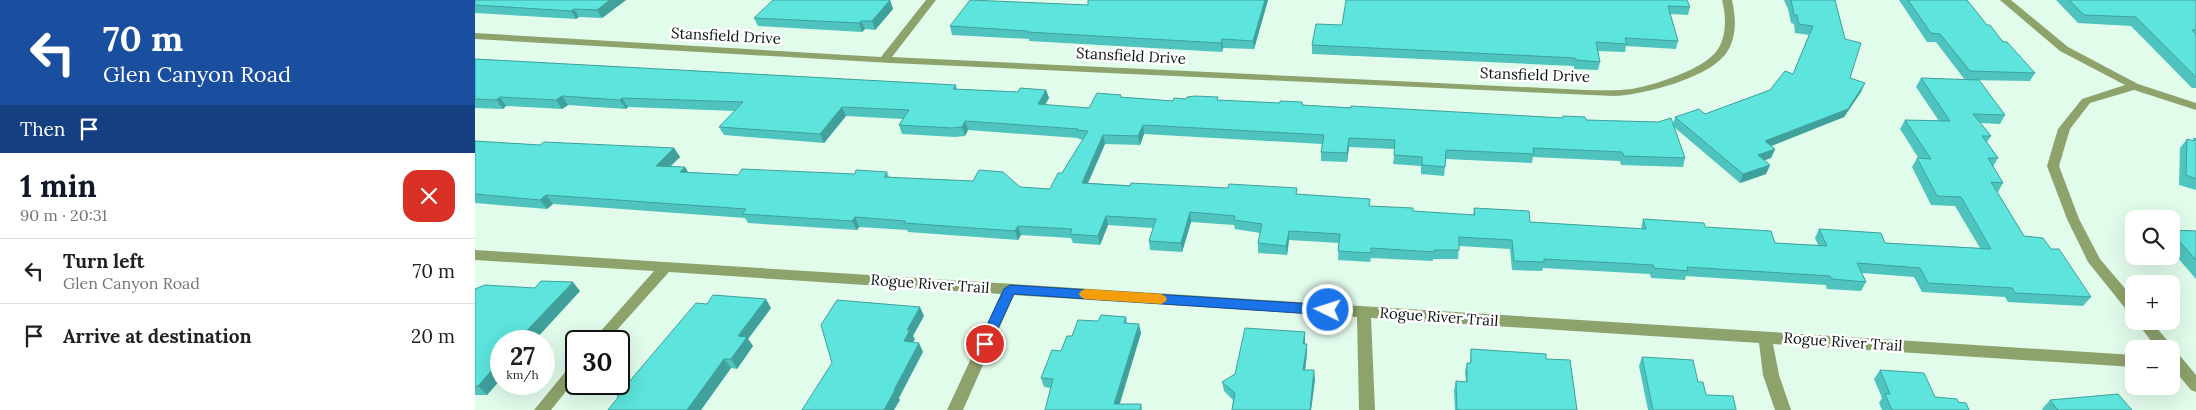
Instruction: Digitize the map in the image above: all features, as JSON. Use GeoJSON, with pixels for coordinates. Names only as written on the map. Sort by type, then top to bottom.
{"type":"FeatureCollection","features":[{"type":"Feature","properties":{"kind":"street"},"geometry":{"type":"LineString","coordinates":[[885,59],[931,0]]}},
{"type":"Feature","properties":{"kind":"street","name":"Stansfield Drive"},"geometry":{"type":"LineString","coordinates":[[475,36],[624,46],[885,59],[1575,92],[1632,92],[1670,81],[1704,67],[1722,53],[1731,26],[1727,0]]}},
{"type":"Feature","properties":{"kind":"street"},"geometry":{"type":"LineString","coordinates":[[2005,0],[2063,49],[2133,86],[2196,107]]}},
{"type":"Feature","properties":{"kind":"street"},"geometry":{"type":"LineString","coordinates":[[2125,298],[2095,262],[2073,219],[2053,166],[2064,129],[2085,100],[2133,86]]}},
{"type":"Feature","properties":{"kind":"street","name":"Rogue River Trail"},"geometry":{"type":"LineString","coordinates":[[475,255],[2125,360]]}},
{"type":"Feature","properties":{"kind":"street"},"geometry":{"type":"LineString","coordinates":[[609,330],[666,267]]}},
{"type":"Feature","properties":{"kind":"street"},"geometry":{"type":"LineString","coordinates":[[955,410],[1010,289]]}},
{"type":"Feature","properties":{"kind":"street"},"geometry":{"type":"LineString","coordinates":[[1364,312],[1367,410]]}},
{"type":"Feature","properties":{"kind":"street"},"geometry":{"type":"LineString","coordinates":[[2150,330],[2159,340]]}},
{"type":"Feature","properties":{"kind":"street"},"geometry":{"type":"LineString","coordinates":[[1765,337],[1771,375],[1783,410]]}},
{"type":"Feature","properties":{"kind":"street"},"geometry":{"type":"LineString","coordinates":[[2180,368],[2196,386]]}},
{"type":"Feature","properties":{"kind":"street"},"geometry":{"type":"LineString","coordinates":[[542,410],[565,382]]}},
{"type":"Feature","properties":{"kind":"building"},"geometry":{"type":"Polygon","coordinates":[[[475,0],[610,0],[597,10],[574,9],[571,11],[475,5],[475,0]]]}},
{"type":"Feature","properties":{"kind":"building"},"geometry":{"type":"Polygon","coordinates":[[[773,0],[890,0],[872,21],[861,21],[859,23],[754,18],[773,0]]]}},
{"type":"Feature","properties":{"kind":"building"},"geometry":{"type":"Polygon","coordinates":[[[970,0],[1088,5],[1088,0],[1265,0],[1253,41],[1222,39],[1221,43],[950,26],[970,0]]]}},
{"type":"Feature","properties":{"kind":"building"},"geometry":{"type":"Polygon","coordinates":[[[1346,0],[1687,0],[1690,7],[1668,6],[1678,41],[1625,38],[1627,44],[1596,42],[1600,62],[1576,60],[1575,58],[1312,45],[1316,24],[1342,25],[1346,0]]]}},
{"type":"Feature","properties":{"kind":"building"},"geometry":{"type":"Polygon","coordinates":[[[1791,0],[1835,0],[1845,39],[1861,43],[1850,78],[1865,83],[1848,109],[1765,141],[1775,149],[1758,155],[1770,165],[1743,174],[1675,117],[1699,109],[1705,114],[1770,90],[1785,71],[1793,74],[1813,26],[1799,24],[1797,15],[1794,15],[1791,0]]]}},
{"type":"Feature","properties":{"kind":"building"},"geometry":{"type":"Polygon","coordinates":[[[1908,0],[1967,0],[1987,25],[1990,25],[2003,42],[2007,42],[2035,73],[1970,71],[1940,34],[1931,33],[1908,0]]]}},
{"type":"Feature","properties":{"kind":"building"},"geometry":{"type":"Polygon","coordinates":[[[2069,0],[2196,0],[2196,30],[2192,30],[2196,34],[2196,77],[2136,17],[2084,15],[2069,0]]]}},
{"type":"Feature","properties":{"kind":"building"},"geometry":{"type":"Polygon","coordinates":[[[475,59],[956,85],[953,89],[1018,92],[1020,88],[1046,90],[1038,104],[1089,108],[1097,93],[1121,95],[1120,97],[1173,101],[1174,98],[1186,99],[1187,97],[1195,96],[1218,97],[1217,100],[1280,103],[1280,101],[1302,102],[1302,105],[1563,118],[1563,116],[1585,117],[1586,120],[1658,122],[1671,118],[1685,158],[1624,156],[1622,152],[1533,148],[1534,154],[1446,150],[1445,167],[1422,165],[1422,157],[1394,155],[1395,140],[1349,138],[1347,153],[1321,152],[1324,135],[1143,125],[1138,136],[1103,135],[1082,183],[1130,186],[1131,183],[1228,188],[1229,184],[1297,188],[1296,194],[1370,199],[1369,206],[1413,208],[1413,211],[1475,215],[1474,208],[1529,211],[1530,222],[1646,229],[1643,219],[1704,223],[1705,227],[1771,231],[1775,243],[1827,246],[1819,229],[1881,233],[1885,243],[1991,249],[1961,197],[1937,196],[1917,158],[1931,159],[1905,120],[1950,121],[1921,78],[1979,80],[2005,115],[1973,114],[1991,136],[1982,136],[1998,158],[1988,158],[2003,183],[1991,182],[2024,236],[2043,238],[2051,249],[2059,249],[2091,297],[2015,293],[2012,288],[1928,283],[1920,268],[1857,263],[1866,282],[1832,279],[1830,276],[1687,267],[1688,271],[1654,268],[1653,265],[1544,259],[1544,262],[1514,261],[1512,240],[1459,237],[1459,250],[1434,250],[1434,252],[1371,248],[1371,253],[1338,251],[1340,234],[1289,231],[1286,246],[1258,243],[1262,224],[1234,220],[1235,216],[1190,212],[1181,243],[1149,241],[1156,219],[1106,216],[1098,236],[1070,234],[1072,229],[1018,226],[1015,231],[904,223],[905,221],[855,217],[852,221],[742,214],[746,209],[546,195],[540,200],[475,194],[475,141],[540,145],[544,142],[674,148],[656,166],[685,167],[680,172],[738,175],[742,169],[855,174],[856,170],[887,172],[884,177],[973,181],[979,170],[1003,172],[1020,187],[1050,189],[1058,173],[1062,173],[1088,131],[965,121],[962,127],[952,128],[899,125],[909,110],[842,107],[820,134],[719,127],[743,102],[622,98],[620,100],[562,96],[556,100],[500,97],[496,100],[475,99],[475,59]]]}},
{"type":"Feature","properties":{"kind":"building"},"geometry":{"type":"Polygon","coordinates":[[[2194,138],[2196,139],[2196,179],[2186,175],[2187,139],[2194,141],[2194,138]]]}},
{"type":"Feature","properties":{"kind":"building"},"geometry":{"type":"Polygon","coordinates":[[[2180,230],[2196,231],[2196,260],[2180,242],[2180,230]]]}},
{"type":"Feature","properties":{"kind":"building"},"geometry":{"type":"Polygon","coordinates":[[[541,281],[573,282],[527,330],[490,330],[490,372],[478,386],[475,386],[475,289],[485,285],[535,288],[541,281]]]}},
{"type":"Feature","properties":{"kind":"building"},"geometry":{"type":"Polygon","coordinates":[[[713,295],[766,299],[738,336],[747,337],[731,359],[724,359],[687,410],[608,410],[619,396],[618,395],[630,395],[630,381],[696,303],[707,304],[713,295]]]}},
{"type":"Feature","properties":{"kind":"building"},"geometry":{"type":"Polygon","coordinates":[[[837,300],[920,307],[907,330],[910,330],[904,341],[919,343],[884,410],[802,410],[832,363],[821,325],[837,300]]]}},
{"type":"Feature","properties":{"kind":"building"},"geometry":{"type":"Polygon","coordinates":[[[1101,315],[1126,317],[1124,323],[1139,324],[1114,404],[1141,404],[1140,410],[1045,410],[1053,379],[1041,378],[1052,350],[1061,351],[1067,336],[1072,336],[1078,320],[1098,321],[1101,315]]]}},
{"type":"Feature","properties":{"kind":"building"},"geometry":{"type":"Polygon","coordinates":[[[1245,328],[1305,332],[1303,344],[1307,344],[1303,370],[1314,370],[1310,410],[1232,410],[1235,393],[1222,382],[1235,374],[1245,328]]]}},
{"type":"Feature","properties":{"kind":"building"},"geometry":{"type":"Polygon","coordinates":[[[1471,349],[1546,354],[1546,359],[1570,360],[1577,410],[1457,410],[1456,381],[1467,382],[1467,363],[1471,363],[1471,349]]]}},
{"type":"Feature","properties":{"kind":"building"},"geometry":{"type":"Polygon","coordinates":[[[1642,357],[1693,360],[1698,382],[1703,382],[1706,395],[1733,396],[1736,410],[1653,410],[1642,357]]]}},
{"type":"Feature","properties":{"kind":"building"},"geometry":{"type":"Polygon","coordinates":[[[1880,370],[1924,373],[1935,397],[1957,399],[1958,402],[1966,403],[1969,410],[1892,410],[1885,394],[1890,394],[1880,370]]]}},
{"type":"Feature","properties":{"kind":"building"},"geometry":{"type":"Polygon","coordinates":[[[2118,394],[2132,410],[2058,410],[2050,400],[2118,394]]]}},
{"type":"Feature","properties":{"kind":"slow traffic"},"geometry":{"type":"LineString","coordinates":[[1085,294],[1161,299]]}},
{"type":"Feature","properties":{"kind":"route"},"geometry":{"type":"LineString","coordinates":[[985,344],[1010,289],[1328,310]]}}]}
